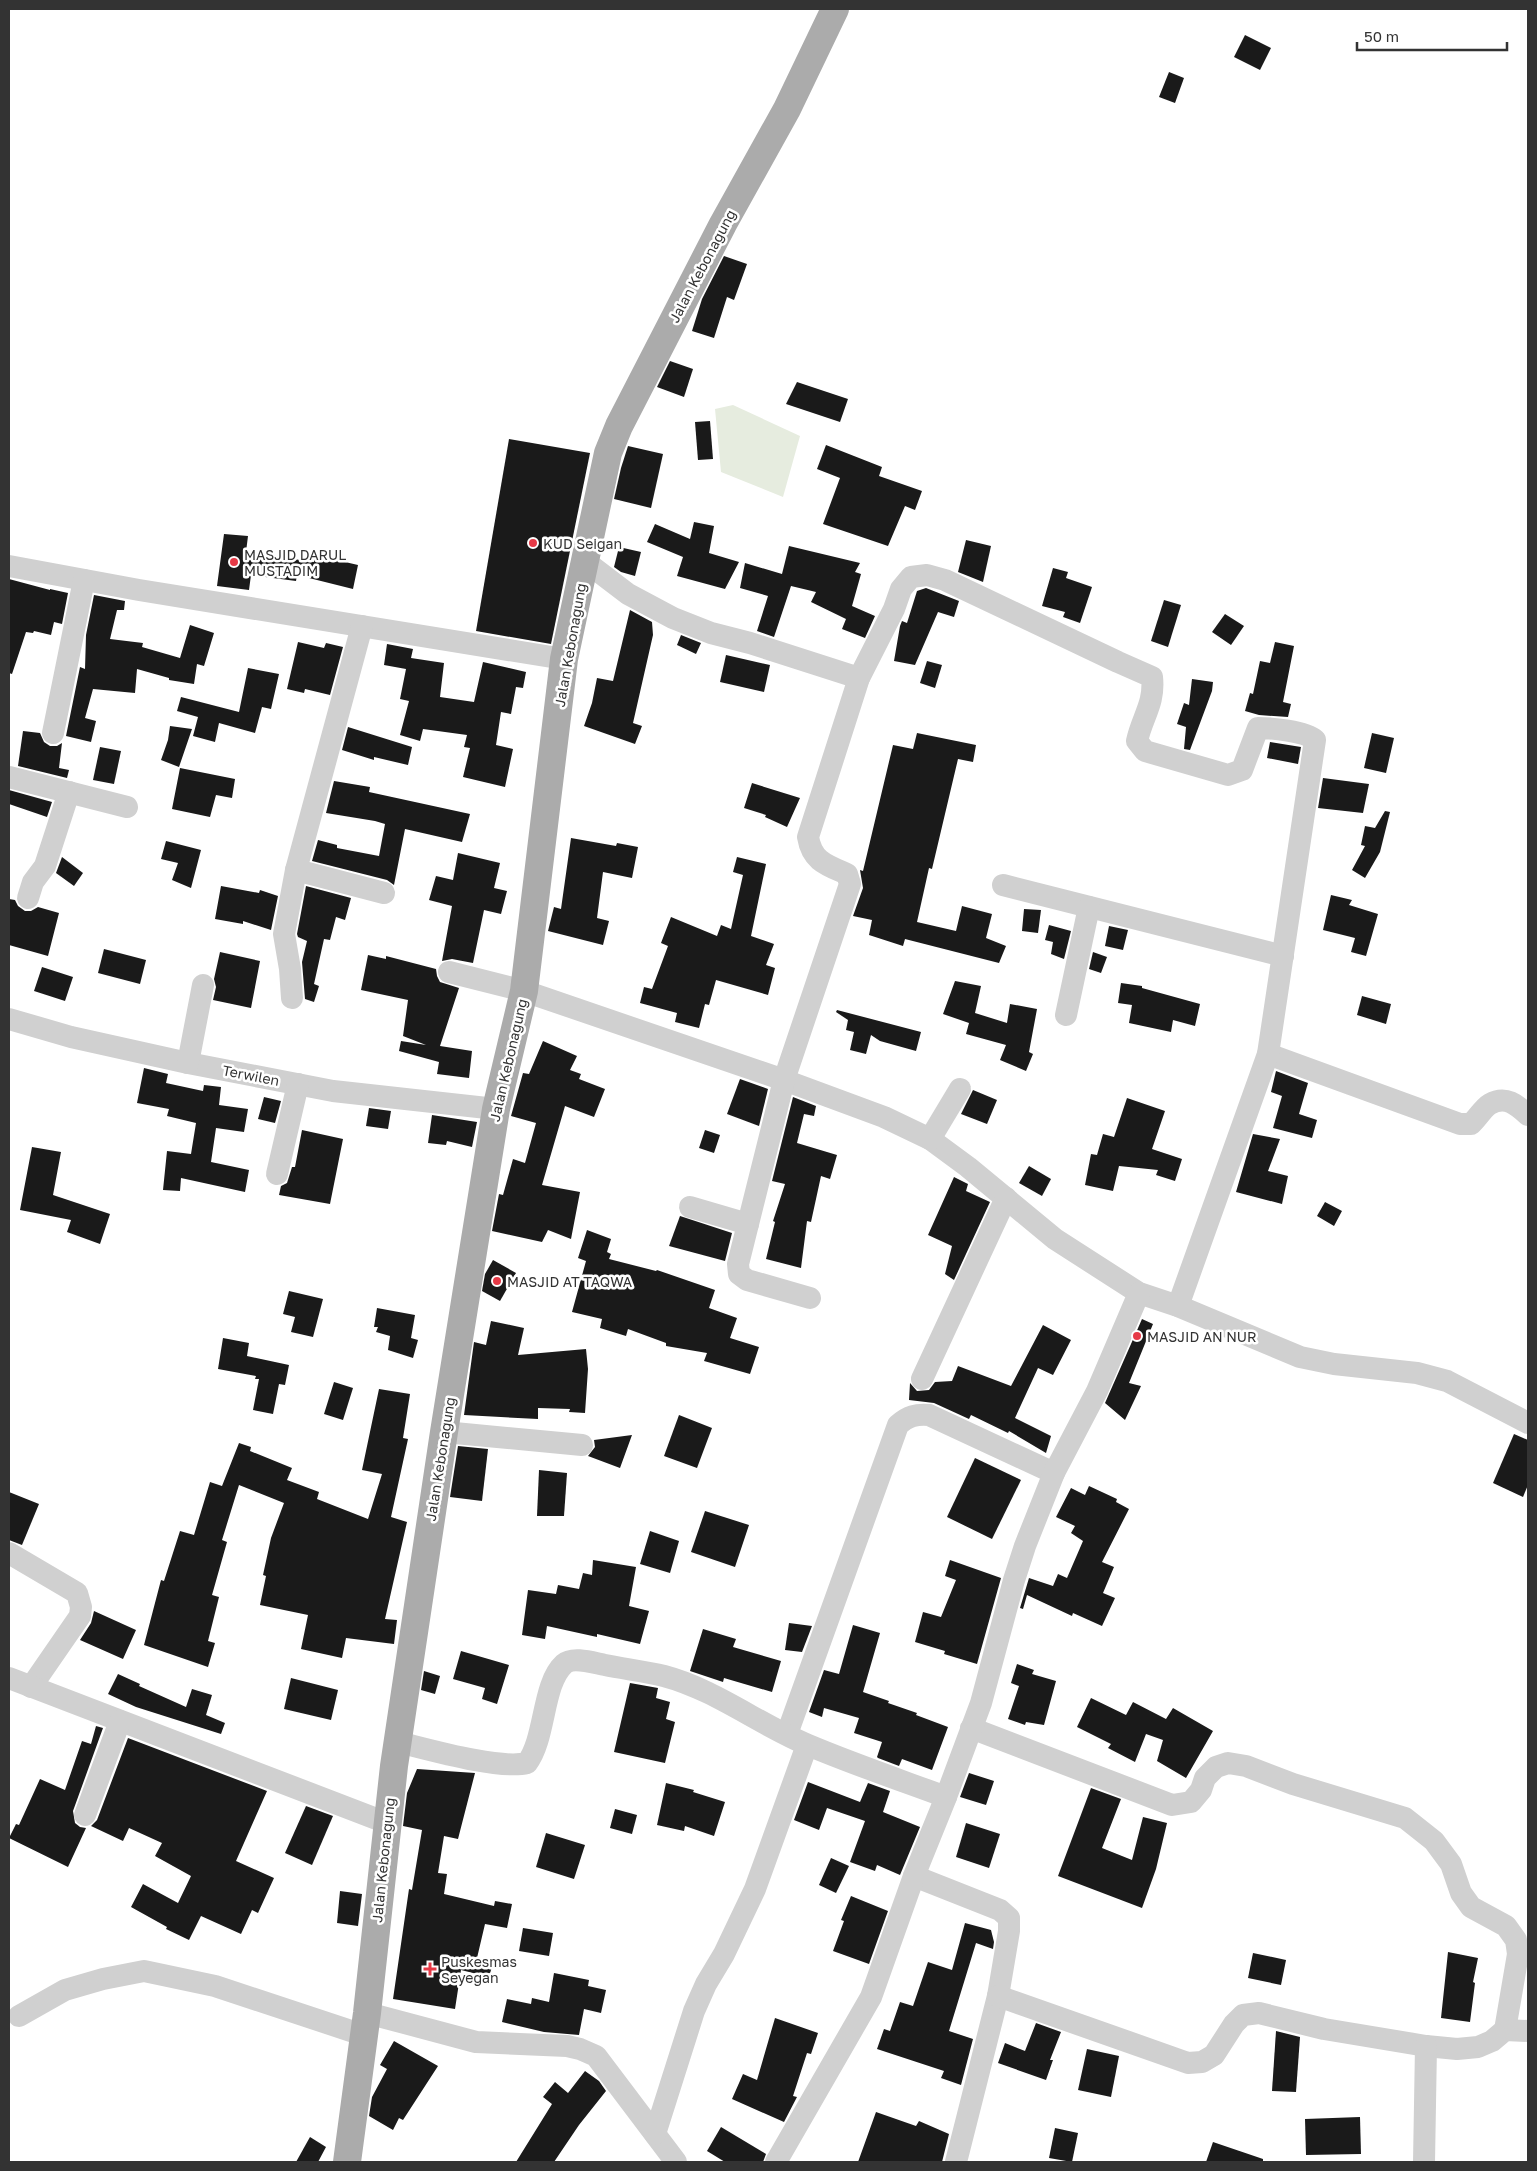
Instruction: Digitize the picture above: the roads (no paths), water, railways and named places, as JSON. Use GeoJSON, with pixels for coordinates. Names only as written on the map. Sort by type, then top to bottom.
{"type":"FeatureCollection","features":[{"type":"Feature","properties":{"kind":"main road","name":"Jalan Kebonagung"},"geometry":{"type":"LineString","coordinates":[[347,2162],[365,2024],[386,1823],[444,1432],[496,1109],[524,991],[564,659],[608,453],[619,426],[723,224],[787,109],[835,9]]}},
{"type":"Feature","properties":{"kind":"street"},"geometry":{"type":"LineString","coordinates":[[586,562],[628,594],[673,618],[711,633],[750,643],[859,678]]}},
{"type":"Feature","properties":{"kind":"street"},"geometry":{"type":"LineString","coordinates":[[9,566],[564,659]]}},
{"type":"Feature","properties":{"kind":"street"},"geometry":{"type":"LineString","coordinates":[[810,1298],[747,1280],[739,1274],[738,1264],[784,1080],[850,884],[847,874],[817,858],[810,850],[808,837],[859,678],[894,608],[901,589],[911,577],[928,575],[945,580],[1152,677],[1154,688],[1148,714],[1140,727],[1137,741],[1145,752],[1228,775],[1242,770],[1258,728],[1271,728],[1313,738],[1268,1054],[1178,1306]]}},
{"type":"Feature","properties":{"kind":"street"},"geometry":{"type":"LineString","coordinates":[[52,732],[84,580]]}},
{"type":"Feature","properties":{"kind":"street"},"geometry":{"type":"LineString","coordinates":[[292,998],[290,969],[284,934],[296,870],[362,626]]}},
{"type":"Feature","properties":{"kind":"street"},"geometry":{"type":"LineString","coordinates":[[9,777],[127,807]]}},
{"type":"Feature","properties":{"kind":"street"},"geometry":{"type":"LineString","coordinates":[[28,898],[33,882],[45,866],[69,792]]}},
{"type":"Feature","properties":{"kind":"street"},"geometry":{"type":"LineString","coordinates":[[296,870],[384,893]]}},
{"type":"Feature","properties":{"kind":"street"},"geometry":{"type":"LineString","coordinates":[[1003,885],[1283,956]]}},
{"type":"Feature","properties":{"kind":"street"},"geometry":{"type":"LineString","coordinates":[[1066,1015],[1089,907]]}},
{"type":"Feature","properties":{"kind":"street"},"geometry":{"type":"LineString","coordinates":[[449,972],[524,991],[784,1080],[884,1117],[930,1139],[1006,1198],[1055,1240],[1139,1293],[1178,1306],[1300,1357],[1334,1364],[1417,1373],[1447,1381],[1528,1423]]}},
{"type":"Feature","properties":{"kind":"street"},"geometry":{"type":"LineString","coordinates":[[188,1063],[203,985]]}},
{"type":"Feature","properties":{"kind":"street","name":"Terwilen"},"geometry":{"type":"LineString","coordinates":[[9,1019],[71,1037],[188,1063],[333,1091],[496,1109]]}},
{"type":"Feature","properties":{"kind":"street"},"geometry":{"type":"LineString","coordinates":[[1268,1054],[1460,1124],[1471,1124],[1489,1104],[1501,1100],[1514,1102],[1528,1115]]}},
{"type":"Feature","properties":{"kind":"street"},"geometry":{"type":"LineString","coordinates":[[277,1174],[298,1084]]}},
{"type":"Feature","properties":{"kind":"street"},"geometry":{"type":"LineString","coordinates":[[930,1139],[960,1089]]}},
{"type":"Feature","properties":{"kind":"street"},"geometry":{"type":"LineString","coordinates":[[922,1378],[1006,1198]]}},
{"type":"Feature","properties":{"kind":"street"},"geometry":{"type":"LineString","coordinates":[[690,1207],[748,1224]]}},
{"type":"Feature","properties":{"kind":"street"},"geometry":{"type":"LineString","coordinates":[[776,2162],[871,1997],[914,1876],[946,1797],[989,1680],[1014,1580],[1054,1473],[1097,1390],[1139,1293]]}},
{"type":"Feature","properties":{"kind":"street"},"geometry":{"type":"LineString","coordinates":[[787,1734],[898,1425],[906,1418],[917,1414],[929,1415],[1054,1473]]}},
{"type":"Feature","properties":{"kind":"street"},"geometry":{"type":"LineString","coordinates":[[444,1432],[582,1445]]}},
{"type":"Feature","properties":{"kind":"street"},"geometry":{"type":"LineString","coordinates":[[9,1553],[77,1593],[81,1607],[80,1616],[31,1687]]}},
{"type":"Feature","properties":{"kind":"street"},"geometry":{"type":"LineString","coordinates":[[398,1742],[474,1759],[509,1764],[527,1763],[536,1744],[556,1678],[565,1663],[575,1660],[665,1676],[696,1688],[807,1745],[946,1797]]}},
{"type":"Feature","properties":{"kind":"street"},"geometry":{"type":"LineString","coordinates":[[9,1678],[386,1823]]}},
{"type":"Feature","properties":{"kind":"street"},"geometry":{"type":"LineString","coordinates":[[84,1815],[120,1721]]}},
{"type":"Feature","properties":{"kind":"street"},"geometry":{"type":"LineString","coordinates":[[971,1728],[1172,1805],[1191,1802],[1201,1790],[1205,1778],[1216,1767],[1228,1762],[1246,1766],[1293,1784],[1405,1818],[1434,1841],[1451,1864],[1461,1893],[1471,1907],[1506,1926],[1516,1940],[1518,1954],[1505,2030],[1492,2041],[1478,2047],[1457,2050],[1324,2029],[1259,2014],[1243,2015],[1234,2024],[1214,2055],[1202,2062],[1188,2063],[998,1996]]}},
{"type":"Feature","properties":{"kind":"street"},"geometry":{"type":"LineString","coordinates":[[655,2134],[694,2011],[755,1889],[807,1745]]}},
{"type":"Feature","properties":{"kind":"street"},"geometry":{"type":"LineString","coordinates":[[914,1876],[1000,1910],[1009,1918],[1009,1931],[998,1996],[956,2162]]}},
{"type":"Feature","properties":{"kind":"street"},"geometry":{"type":"LineString","coordinates":[[19,2016],[65,1990],[103,1978],[144,1971],[216,1986],[365,2024],[476,2042],[567,2046],[596,2056],[676,2162]]}},
{"type":"Feature","properties":{"kind":"street"},"geometry":{"type":"LineString","coordinates":[[1505,2030],[1528,2031]]}},
{"type":"Feature","properties":{"kind":"street"},"geometry":{"type":"LineString","coordinates":[[1424,2162],[1426,2046]]}},
{"type":"Feature","properties":{"kind":"place","name":"KUD Seigan"},"geometry":{"type":"Point","coordinates":[533,543]}},
{"type":"Feature","properties":{"kind":"place","name":"MASJID DARUL MUSTADIM"},"geometry":{"type":"Point","coordinates":[234,562]}},
{"type":"Feature","properties":{"kind":"place","name":"MASJID AT TAQWA"},"geometry":{"type":"Point","coordinates":[497,1281]}},
{"type":"Feature","properties":{"kind":"place","name":"MASJID AN NUR"},"geometry":{"type":"Point","coordinates":[1137,1336]}},
{"type":"Feature","properties":{"kind":"place","name":"Puskesmas Seyegan"},"geometry":{"type":"Point","coordinates":[430,1969]}}]}
